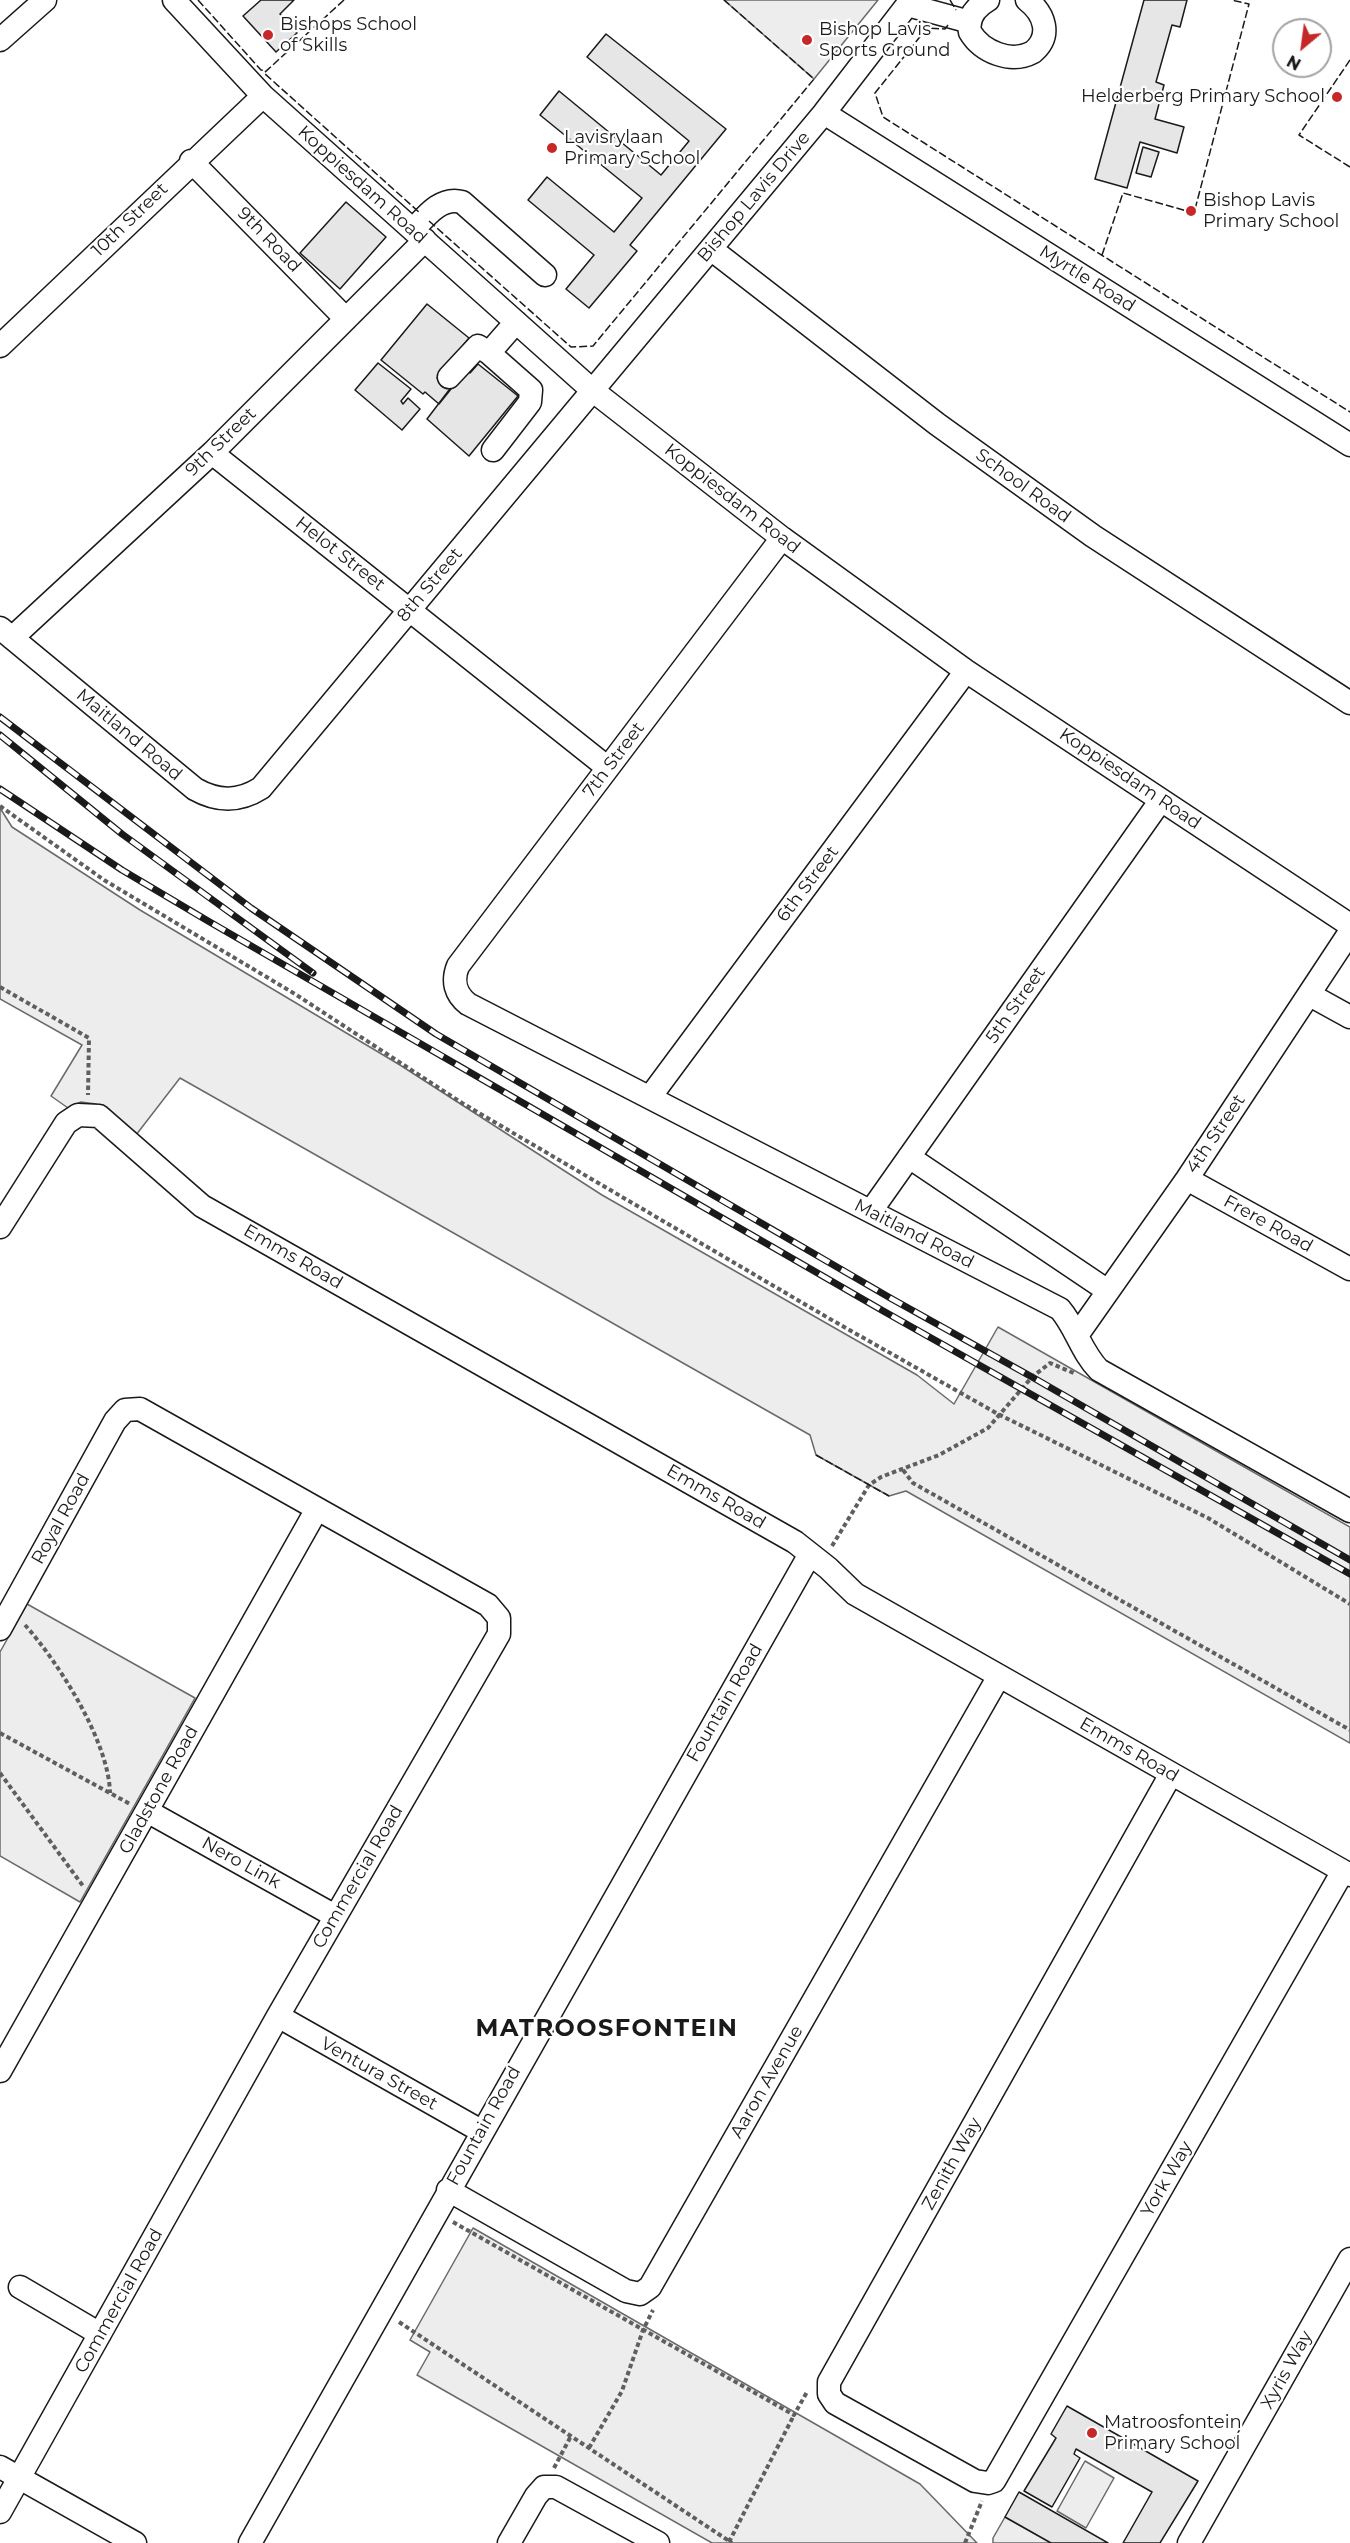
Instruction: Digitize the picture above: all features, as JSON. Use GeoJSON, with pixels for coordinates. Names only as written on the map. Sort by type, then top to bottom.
{"type":"FeatureCollection","features":[{"type":"Feature","properties":{"kind":"street"},"geometry":{"type":"LineString","coordinates":[[0,40],[45,0]]}},
{"type":"Feature","properties":{"kind":"street","name":"Koppiesdam Road"},"geometry":{"type":"LineString","coordinates":[[174,0],[262,96],[592,390],[782,538],[966,671],[1350,925]]}},
{"type":"Feature","properties":{"kind":"street"},"geometry":{"type":"LineString","coordinates":[[988,0],[974,12],[970,22],[973,37],[992,52],[1011,57],[1028,55],[1042,42],[1045,26],[1039,11],[1027,0]]}},
{"type":"Feature","properties":{"kind":"street"},"geometry":{"type":"LineString","coordinates":[[909,2],[970,22]]}},
{"type":"Feature","properties":{"kind":"street","name":"Bishop Lavis Drive"},"geometry":{"type":"LineString","coordinates":[[592,390],[824,113],[909,2]]}},
{"type":"Feature","properties":{"kind":"street","name":"10th Street"},"geometry":{"type":"LineString","coordinates":[[0,346],[191,161],[262,96]]}},
{"type":"Feature","properties":{"kind":"street","name":"Myrtle Road"},"geometry":{"type":"LineString","coordinates":[[824,113],[1350,445]]}},
{"type":"Feature","properties":{"kind":"street","name":"9th Road"},"geometry":{"type":"LineString","coordinates":[[191,161],[346,319]]}},
{"type":"Feature","properties":{"kind":"street","name":"9th Street"},"geometry":{"type":"LineString","coordinates":[[6,633],[212,453],[346,319],[419,235],[442,203],[455,200],[462,202],[545,275]]}},
{"type":"Feature","properties":{"kind":"street","name":"School Road"},"geometry":{"type":"LineString","coordinates":[[711,249],[937,424],[1083,530],[1350,703]]}},
{"type":"Feature","properties":{"kind":"street"},"geometry":{"type":"LineString","coordinates":[[489,353],[516,322]]}},
{"type":"Feature","properties":{"kind":"street"},"geometry":{"type":"LineString","coordinates":[[449,377],[475,346],[489,353],[532,394],[530,402],[493,450]]}},
{"type":"Feature","properties":{"kind":"street","name":"8th Street"},"geometry":{"type":"LineString","coordinates":[[269,780],[592,390]]}},
{"type":"Feature","properties":{"kind":"street","name":"Helot Street"},"geometry":{"type":"LineString","coordinates":[[212,453],[608,768]]}},
{"type":"Feature","properties":{"kind":"street","name":"7th Street"},"geometry":{"type":"LineString","coordinates":[[455,986],[458,966],[782,538]]}},
{"type":"Feature","properties":{"kind":"street","name":"Maitland Road"},"geometry":{"type":"LineString","coordinates":[[6,633],[206,795],[218,799],[242,797],[252,794],[269,780]]}},
{"type":"Feature","properties":{"kind":"street","name":"6th Street"},"geometry":{"type":"LineString","coordinates":[[650,1098],[966,671]]}},
{"type":"Feature","properties":{"kind":"street","name":"5th Street"},"geometry":{"type":"LineString","coordinates":[[871,1211],[1161,800]]}},
{"type":"Feature","properties":{"kind":"street","name":"4th Street"},"geometry":{"type":"LineString","coordinates":[[1078,1334],[1187,1179],[1350,932]]}},
{"type":"Feature","properties":{"kind":"street","name":"Maitland Road"},"geometry":{"type":"LineString","coordinates":[[455,986],[462,1000],[468,1004],[1060,1309],[1078,1334],[1094,1365]]}},
{"type":"Feature","properties":{"kind":"street"},"geometry":{"type":"LineString","coordinates":[[1310,995],[1350,1017]]}},
{"type":"Feature","properties":{"kind":"street"},"geometry":{"type":"LineString","coordinates":[[0,1227],[66,1123],[78,1115],[86,1114]]}},
{"type":"Feature","properties":{"kind":"street","name":"Emms Road"},"geometry":{"type":"LineString","coordinates":[[86,1114],[105,1120],[202,1206],[795,1542],[855,1594],[1346,1873]]}},
{"type":"Feature","properties":{"kind":"street"},"geometry":{"type":"LineString","coordinates":[[909,1157],[1108,1291]]}},
{"type":"Feature","properties":{"kind":"street","name":"Frere Road"},"geometry":{"type":"LineString","coordinates":[[1187,1179],[1350,1269]]}},
{"type":"Feature","properties":{"kind":"street"},"geometry":{"type":"LineString","coordinates":[[1094,1365],[1350,1511]]}},
{"type":"Feature","properties":{"kind":"street","name":"Commercial Road"},"geometry":{"type":"LineString","coordinates":[[0,2512],[10,2472],[100,2334],[335,1916],[499,1634],[499,1618],[488,1605],[140,1409],[125,1410]]}},
{"type":"Feature","properties":{"kind":"street","name":"Royal Road"},"geometry":{"type":"LineString","coordinates":[[5,1620],[115,1421],[125,1410]]}},
{"type":"Feature","properties":{"kind":"street","name":"Gladstone Road"},"geometry":{"type":"LineString","coordinates":[[0,2071],[317,1509]]}},
{"type":"Feature","properties":{"kind":"street","name":"Fountain Road"},"geometry":{"type":"LineString","coordinates":[[250,2543],[481,2131],[816,1558]]}},
{"type":"Feature","properties":{"kind":"street","name":"Aaron Avenue"},"geometry":{"type":"LineString","coordinates":[[448,2190],[626,2291],[640,2294],[650,2287],[999,1676]]}},
{"type":"Feature","properties":{"kind":"street","name":"Zenith Way"},"geometry":{"type":"LineString","coordinates":[[988,2483],[975,2481],[835,2403],[828,2394],[829,2382],[1171,1774]]}},
{"type":"Feature","properties":{"kind":"street","name":"Nero Link"},"geometry":{"type":"LineString","coordinates":[[147,1810],[335,1916]]}},
{"type":"Feature","properties":{"kind":"street","name":"York Way"},"geometry":{"type":"LineString","coordinates":[[988,2483],[998,2475],[1346,1873]]}},
{"type":"Feature","properties":{"kind":"street","name":"Ventura Street"},"geometry":{"type":"LineString","coordinates":[[278,2016],[481,2131]]}},
{"type":"Feature","properties":{"kind":"street","name":"Xyris Way"},"geometry":{"type":"LineString","coordinates":[[1189,2543],[1350,2259]]}},
{"type":"Feature","properties":{"kind":"street"},"geometry":{"type":"LineString","coordinates":[[20,2287],[100,2334]]}},
{"type":"Feature","properties":{"kind":"street"},"geometry":{"type":"LineString","coordinates":[[10,2472],[135,2543]]}},
{"type":"Feature","properties":{"kind":"street"},"geometry":{"type":"LineString","coordinates":[[509,2543],[536,2496],[544,2487],[556,2487],[658,2543]]}},
{"type":"Feature","properties":{"kind":"path"},"geometry":{"type":"LineString","coordinates":[[0,806],[104,880],[295,994],[462,1102],[998,1414],[1208,1518],[1350,1604]]}},
{"type":"Feature","properties":{"kind":"path"},"geometry":{"type":"LineString","coordinates":[[0,987],[89,1038],[86,1114]]}},
{"type":"Feature","properties":{"kind":"path"},"geometry":{"type":"LineString","coordinates":[[816,1558],[869,1485],[880,1476],[903,1470],[966,1441],[988,1428],[1032,1377],[1050,1362],[1083,1378],[1094,1365]]}},
{"type":"Feature","properties":{"kind":"path"},"geometry":{"type":"LineString","coordinates":[[903,1470],[913,1483],[1350,1730]]}},
{"type":"Feature","properties":{"kind":"path"},"geometry":{"type":"LineString","coordinates":[[5,1620],[21,1619],[45,1648],[71,1688],[94,1736],[110,1780],[110,1793]]}},
{"type":"Feature","properties":{"kind":"path"},"geometry":{"type":"LineString","coordinates":[[0,1733],[110,1793],[147,1810]]}},
{"type":"Feature","properties":{"kind":"path"},"geometry":{"type":"LineString","coordinates":[[0,1773],[84,1888],[98,1897]]}},
{"type":"Feature","properties":{"kind":"path"},"geometry":{"type":"LineString","coordinates":[[450,2220],[794,2415]]}},
{"type":"Feature","properties":{"kind":"path"},"geometry":{"type":"LineString","coordinates":[[589,2448],[622,2391],[643,2330],[659,2300]]}},
{"type":"Feature","properties":{"kind":"path"},"geometry":{"type":"LineString","coordinates":[[417,2333],[730,2542],[812,2384]]}},
{"type":"Feature","properties":{"kind":"path"},"geometry":{"type":"LineString","coordinates":[[544,2487],[571,2436]]}},
{"type":"Feature","properties":{"kind":"path"},"geometry":{"type":"LineString","coordinates":[[965,2543],[974,2528],[988,2483]]}},
{"type":"Feature","properties":{"kind":"shaded area","name":"Bishop Lavis Sports Ground"},"geometry":{"type":"Polygon","coordinates":[[[724,0],[878,0],[814,79],[724,0]]]}},
{"type":"Feature","properties":{"kind":"shaded area"},"geometry":{"type":"Polygon","coordinates":[[[0,808],[12,827],[140,910],[400,1065],[602,1195],[917,1375],[954,1404],[998,1327],[1350,1527],[1350,1743],[906,1491],[889,1496],[816,1455],[810,1435],[180,1078],[136,1135],[96,1104],[81,1102],[68,1108],[51,1096],[82,1045],[0,999],[0,808]]]}},
{"type":"Feature","properties":{"kind":"shaded area"},"geometry":{"type":"Polygon","coordinates":[[[27,1604],[195,1698],[80,1902],[0,1856],[0,1652],[27,1604]]]}},
{"type":"Feature","properties":{"kind":"shaded area"},"geometry":{"type":"Polygon","coordinates":[[[473,2228],[920,2484],[977,2543],[712,2543],[417,2375],[430,2352],[410,2340],[473,2228]]]}},
{"type":"Feature","properties":{"kind":"shaded area"},"geometry":{"type":"Polygon","coordinates":[[[1085,2461],[1114,2478],[1086,2528],[1057,2511],[1085,2461]]]}},
{"type":"Feature","properties":{"kind":"shaded area"},"geometry":{"type":"Polygon","coordinates":[[[1005,2517],[1051,2543],[993,2543],[993,2538],[1005,2517]]]}},
{"type":"Feature","properties":{"kind":"building"},"geometry":{"type":"Polygon","coordinates":[[[261,0],[294,0],[280,14],[297,33],[276,52],[243,16],[261,0]]]}},
{"type":"Feature","properties":{"kind":"building"},"geometry":{"type":"Polygon","coordinates":[[[1144,0],[1187,0],[1180,27],[1172,25],[1156,82],[1164,85],[1155,119],[1184,127],[1177,153],[1140,142],[1127,188],[1095,179],[1144,0]]]}},
{"type":"Feature","properties":{"kind":"building"},"geometry":{"type":"Polygon","coordinates":[[[606,34],[726,129],[630,245],[637,251],[589,308],[566,289],[594,255],[528,200],[547,177],[614,232],[642,198],[540,115],[559,91],[661,175],[689,141],[587,57],[606,34]]]}},
{"type":"Feature","properties":{"kind":"building"},"geometry":{"type":"Polygon","coordinates":[[[1143,147],[1159,152],[1151,177],[1136,173],[1143,147]]]}},
{"type":"Feature","properties":{"kind":"building"},"geometry":{"type":"Polygon","coordinates":[[[346,202],[386,237],[340,289],[300,253],[346,202]]]}},
{"type":"Feature","properties":{"kind":"building"},"geometry":{"type":"Polygon","coordinates":[[[427,304],[469,338],[437,378],[451,389],[439,404],[381,360],[427,304]]]}},
{"type":"Feature","properties":{"kind":"building"},"geometry":{"type":"Polygon","coordinates":[[[378,363],[411,389],[401,401],[403,404],[408,398],[420,409],[402,430],[355,390],[378,363]]]}},
{"type":"Feature","properties":{"kind":"building"},"geometry":{"type":"Polygon","coordinates":[[[478,364],[518,396],[469,456],[427,419],[465,369],[470,373],[478,364]]]}},
{"type":"Feature","properties":{"kind":"building"},"geometry":{"type":"Polygon","coordinates":[[[1067,2406],[1198,2481],[1160,2543],[1123,2543],[1152,2492],[1076,2449],[1074,2454],[1080,2458],[1052,2507],[1024,2491],[1056,2438],[1051,2434],[1067,2406]]]}},
{"type":"Feature","properties":{"kind":"building"},"geometry":{"type":"Polygon","coordinates":[[[1019,2492],[1108,2543],[1051,2543],[1005,2517],[1019,2492]]]}},
{"type":"Feature","properties":{"kind":"railway"},"geometry":{"type":"LineString","coordinates":[[0,717],[251,908],[436,1034],[892,1299],[1350,1560]]}},
{"type":"Feature","properties":{"kind":"railway"},"geometry":{"type":"LineString","coordinates":[[0,735],[122,834],[313,973]]}},
{"type":"Feature","properties":{"kind":"railway"},"geometry":{"type":"LineString","coordinates":[[0,789],[122,870],[208,921],[885,1312],[1350,1574]]}},
{"type":"Feature","properties":{"kind":"fence"},"geometry":{"type":"LineString","coordinates":[[198,0],[261,70],[267,71]]}},
{"type":"Feature","properties":{"kind":"fence"},"geometry":{"type":"LineString","coordinates":[[344,0],[264,73],[420,213]]}},
{"type":"Feature","properties":{"kind":"fence"},"geometry":{"type":"LineString","coordinates":[[429,221],[571,347],[593,346],[814,79],[724,0]]}},
{"type":"Feature","properties":{"kind":"fence"},"geometry":{"type":"LineString","coordinates":[[950,0],[956,10]]}},
{"type":"Feature","properties":{"kind":"fence"},"geometry":{"type":"LineString","coordinates":[[1102,255],[1123,193],[1194,213],[1249,4],[1231,0]]}},
{"type":"Feature","properties":{"kind":"fence"},"geometry":{"type":"LineString","coordinates":[[948,25],[945,29],[927,28],[875,93],[883,117],[1350,412]]}},
{"type":"Feature","properties":{"kind":"fence"},"geometry":{"type":"LineString","coordinates":[[1350,60],[1299,135],[1350,167]]}},
{"type":"Feature","properties":{"kind":"fence"},"geometry":{"type":"LineString","coordinates":[[816,1455],[889,1496]]}},
{"type":"Feature","properties":{"kind":"place","name":"Bishops School of Skills"},"geometry":{"type":"Point","coordinates":[268,35]}},
{"type":"Feature","properties":{"kind":"place","name":"Bishop Lavis Sports Ground"},"geometry":{"type":"Point","coordinates":[807,40]}},
{"type":"Feature","properties":{"kind":"place","name":"Helderberg Primary School"},"geometry":{"type":"Point","coordinates":[1337,97]}},
{"type":"Feature","properties":{"kind":"place","name":"Lavisrylaan Primary School"},"geometry":{"type":"Point","coordinates":[552,148]}},
{"type":"Feature","properties":{"kind":"place","name":"Bishop Lavis Primary School"},"geometry":{"type":"Point","coordinates":[1191,211]}},
{"type":"Feature","properties":{"kind":"place","name":"Matroosfontein Primary School"},"geometry":{"type":"Point","coordinates":[1092,2433]}},
{"type":"Feature","properties":{"kind":"district","name":"MATROOSFONTEIN"},"geometry":{"type":"Point","coordinates":[607,2029]}}]}
